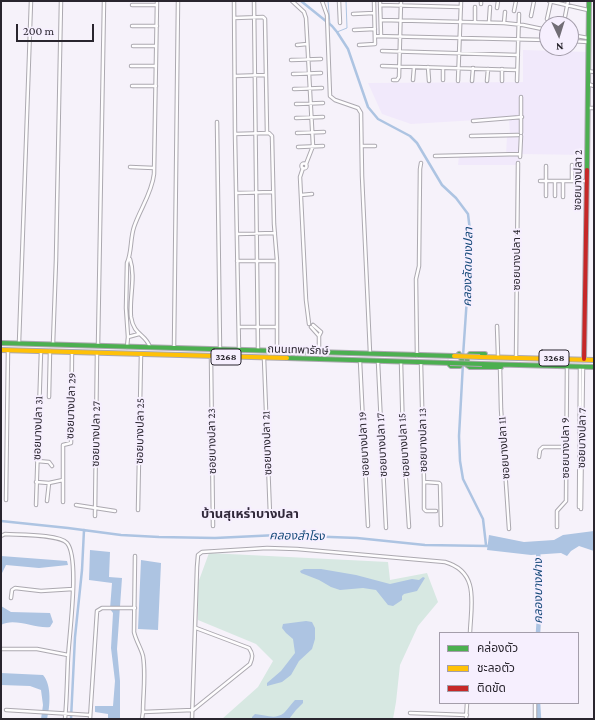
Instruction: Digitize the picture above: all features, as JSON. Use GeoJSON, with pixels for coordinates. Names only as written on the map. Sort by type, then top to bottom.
{"type":"FeatureCollection","features":[{"type":"Feature","properties":{"kind":"main road","name":"ซอยบางปลา 2"},"geometry":{"type":"LineString","coordinates":[[584,359],[589,1]]}},
{"type":"Feature","properties":{"kind":"main road","name":"ถนนเทพารักษ์"},"geometry":{"type":"LineString","coordinates":[[1,343],[594,360]]}},
{"type":"Feature","properties":{"kind":"main road"},"geometry":{"type":"LineString","coordinates":[[84,345],[84,352]]}},
{"type":"Feature","properties":{"kind":"main road","name":"ถนนเทพารักษ์"},"geometry":{"type":"LineString","coordinates":[[1,350],[594,367]]}},
{"type":"Feature","properties":{"kind":"main road"},"geometry":{"type":"LineString","coordinates":[[449,363],[453,367],[458,367],[461,364],[462,357],[460,355],[454,354],[452,356]]}},
{"type":"Feature","properties":{"kind":"main road"},"geometry":{"type":"LineString","coordinates":[[516,358],[498,355],[470,354],[467,362],[468,366],[470,367],[500,367],[517,365]]}},
{"type":"Feature","properties":{"kind":"street"},"geometry":{"type":"LineString","coordinates":[[19,344],[31,1]]}},
{"type":"Feature","properties":{"kind":"street"},"geometry":{"type":"LineString","coordinates":[[53,345],[61,1]]}},
{"type":"Feature","properties":{"kind":"street"},"geometry":{"type":"LineString","coordinates":[[98,346],[104,1]]}},
{"type":"Feature","properties":{"kind":"street"},"geometry":{"type":"LineString","coordinates":[[150,347],[146,338],[139,334],[134,328],[131,312],[132,268],[130,258],[131,240],[134,226],[153,181],[158,1]]}},
{"type":"Feature","properties":{"kind":"street"},"geometry":{"type":"LineString","coordinates":[[174,348],[178,1]]}},
{"type":"Feature","properties":{"kind":"street"},"geometry":{"type":"LineString","coordinates":[[234,1],[239,350]]}},
{"type":"Feature","properties":{"kind":"street"},"geometry":{"type":"LineString","coordinates":[[254,1],[258,351]]}},
{"type":"Feature","properties":{"kind":"street"},"geometry":{"type":"LineString","coordinates":[[292,1],[305,14],[312,146],[306,164],[302,165],[300,195],[307,319],[312,326],[321,332],[319,336],[319,353]]}},
{"type":"Feature","properties":{"kind":"street"},"geometry":{"type":"LineString","coordinates":[[322,1],[327,15],[330,96],[334,100],[360,110],[370,354]]}},
{"type":"Feature","properties":{"kind":"street"},"geometry":{"type":"LineString","coordinates":[[339,1],[340,22]]}},
{"type":"Feature","properties":{"kind":"street"},"geometry":{"type":"LineString","coordinates":[[359,45],[375,45],[374,1]]}},
{"type":"Feature","properties":{"kind":"street"},"geometry":{"type":"LineString","coordinates":[[380,1],[381,35]]}},
{"type":"Feature","properties":{"kind":"street"},"geometry":{"type":"LineString","coordinates":[[393,80],[398,79],[401,1]]}},
{"type":"Feature","properties":{"kind":"street"},"geometry":{"type":"LineString","coordinates":[[416,1],[416,6]]}},
{"type":"Feature","properties":{"kind":"street"},"geometry":{"type":"LineString","coordinates":[[431,1],[431,6]]}},
{"type":"Feature","properties":{"kind":"street"},"geometry":{"type":"LineString","coordinates":[[497,8],[498,1]]}},
{"type":"Feature","properties":{"kind":"street"},"geometry":{"type":"LineString","coordinates":[[514,11],[516,1]]}},
{"type":"Feature","properties":{"kind":"street"},"geometry":{"type":"LineString","coordinates":[[531,16],[534,1]]}},
{"type":"Feature","properties":{"kind":"street"},"geometry":{"type":"LineString","coordinates":[[548,16],[550,1],[594,13]]}},
{"type":"Feature","properties":{"kind":"street"},"geometry":{"type":"LineString","coordinates":[[565,16],[568,1]]}},
{"type":"Feature","properties":{"kind":"street"},"geometry":{"type":"LineString","coordinates":[[458,81],[461,2]]}},
{"type":"Feature","properties":{"kind":"street"},"geometry":{"type":"LineString","coordinates":[[132,5],[157,5]]}},
{"type":"Feature","properties":{"kind":"street"},"geometry":{"type":"LineString","coordinates":[[380,5],[460,7]]}},
{"type":"Feature","properties":{"kind":"street"},"geometry":{"type":"LineString","coordinates":[[475,7],[475,22]]}},
{"type":"Feature","properties":{"kind":"street"},"geometry":{"type":"LineString","coordinates":[[489,22],[490,7]]}},
{"type":"Feature","properties":{"kind":"street"},"geometry":{"type":"LineString","coordinates":[[504,12],[504,23]]}},
{"type":"Feature","properties":{"kind":"street"},"geometry":{"type":"LineString","coordinates":[[353,14],[374,13]]}},
{"type":"Feature","properties":{"kind":"street"},"geometry":{"type":"LineString","coordinates":[[517,81],[519,14]]}},
{"type":"Feature","properties":{"kind":"street"},"geometry":{"type":"LineString","coordinates":[[234,18],[263,17],[265,19],[267,133]]}},
{"type":"Feature","properties":{"kind":"street"},"geometry":{"type":"LineString","coordinates":[[381,20],[489,22],[519,24],[539,28]]}},
{"type":"Feature","properties":{"kind":"street"},"geometry":{"type":"LineString","coordinates":[[132,26],[157,26]]}},
{"type":"Feature","properties":{"kind":"street"},"geometry":{"type":"LineString","coordinates":[[354,30],[375,29]]}},
{"type":"Feature","properties":{"kind":"street"},"geometry":{"type":"LineString","coordinates":[[375,36],[539,40]]}},
{"type":"Feature","properties":{"kind":"street"},"geometry":{"type":"LineString","coordinates":[[579,37],[588,40]]}},
{"type":"Feature","properties":{"kind":"street"},"geometry":{"type":"LineString","coordinates":[[579,41],[588,40]]}},
{"type":"Feature","properties":{"kind":"street"},"geometry":{"type":"LineString","coordinates":[[297,45],[307,44]]}},
{"type":"Feature","properties":{"kind":"street"},"geometry":{"type":"LineString","coordinates":[[133,46],[156,46]]}},
{"type":"Feature","properties":{"kind":"street"},"geometry":{"type":"LineString","coordinates":[[382,51],[518,54]]}},
{"type":"Feature","properties":{"kind":"street"},"geometry":{"type":"LineString","coordinates":[[291,60],[321,59]]}},
{"type":"Feature","properties":{"kind":"street"},"geometry":{"type":"LineString","coordinates":[[131,66],[156,66]]}},
{"type":"Feature","properties":{"kind":"street"},"geometry":{"type":"LineString","coordinates":[[382,66],[517,70]]}},
{"type":"Feature","properties":{"kind":"street"},"geometry":{"type":"LineString","coordinates":[[413,80],[414,67]]}},
{"type":"Feature","properties":{"kind":"street"},"geometry":{"type":"LineString","coordinates":[[428,67],[428,81]]}},
{"type":"Feature","properties":{"kind":"street"},"geometry":{"type":"LineString","coordinates":[[443,68],[443,80]]}},
{"type":"Feature","properties":{"kind":"street"},"geometry":{"type":"LineString","coordinates":[[472,81],[473,68]]}},
{"type":"Feature","properties":{"kind":"street"},"geometry":{"type":"LineString","coordinates":[[487,81],[488,69]]}},
{"type":"Feature","properties":{"kind":"street"},"geometry":{"type":"LineString","coordinates":[[502,69],[502,81]]}},
{"type":"Feature","properties":{"kind":"street"},"geometry":{"type":"LineString","coordinates":[[588,71],[594,72]]}},
{"type":"Feature","properties":{"kind":"street"},"geometry":{"type":"LineString","coordinates":[[293,74],[321,73]]}},
{"type":"Feature","properties":{"kind":"street"},"geometry":{"type":"LineString","coordinates":[[235,76],[266,75]]}},
{"type":"Feature","properties":{"kind":"street"},"geometry":{"type":"LineString","coordinates":[[588,84],[594,86]]}},
{"type":"Feature","properties":{"kind":"street"},"geometry":{"type":"LineString","coordinates":[[132,86],[156,86]]}},
{"type":"Feature","properties":{"kind":"street"},"geometry":{"type":"LineString","coordinates":[[294,89],[322,88]]}},
{"type":"Feature","properties":{"kind":"street"},"geometry":{"type":"LineString","coordinates":[[435,156],[520,155],[522,117],[521,97]]}},
{"type":"Feature","properties":{"kind":"street"},"geometry":{"type":"LineString","coordinates":[[296,104],[323,103]]}},
{"type":"Feature","properties":{"kind":"street"},"geometry":{"type":"LineString","coordinates":[[588,108],[594,108]]}},
{"type":"Feature","properties":{"kind":"street"},"geometry":{"type":"LineString","coordinates":[[296,118],[324,117]]}},
{"type":"Feature","properties":{"kind":"street"},"geometry":{"type":"LineString","coordinates":[[473,121],[522,117]]}},
{"type":"Feature","properties":{"kind":"street"},"geometry":{"type":"LineString","coordinates":[[217,122],[220,350]]}},
{"type":"Feature","properties":{"kind":"street"},"geometry":{"type":"LineString","coordinates":[[297,133],[324,132]]}},
{"type":"Feature","properties":{"kind":"street"},"geometry":{"type":"LineString","coordinates":[[235,134],[267,133],[272,136],[273,192],[277,261],[277,352]]}},
{"type":"Feature","properties":{"kind":"street"},"geometry":{"type":"LineString","coordinates":[[471,136],[520,135]]}},
{"type":"Feature","properties":{"kind":"street"},"geometry":{"type":"LineString","coordinates":[[298,147],[323,146]]}},
{"type":"Feature","properties":{"kind":"street"},"geometry":{"type":"LineString","coordinates":[[362,146],[375,146]]}},
{"type":"Feature","properties":{"kind":"street"},"geometry":{"type":"LineString","coordinates":[[417,356],[416,281],[420,266],[421,163]]}},
{"type":"Feature","properties":{"kind":"street","name":"ซอยบางปลา 4"},"geometry":{"type":"LineString","coordinates":[[516,358],[518,163]]}},
{"type":"Feature","properties":{"kind":"street"},"geometry":{"type":"LineString","coordinates":[[572,165],[572,181]]}},
{"type":"Feature","properties":{"kind":"street"},"geometry":{"type":"LineString","coordinates":[[546,166],[546,196]]}},
{"type":"Feature","properties":{"kind":"street"},"geometry":{"type":"LineString","coordinates":[[130,167],[154,168]]}},
{"type":"Feature","properties":{"kind":"street"},"geometry":{"type":"LineString","coordinates":[[540,181],[587,181]]}},
{"type":"Feature","properties":{"kind":"street"},"geometry":{"type":"LineString","coordinates":[[555,181],[555,196]]}},
{"type":"Feature","properties":{"kind":"street"},"geometry":{"type":"LineString","coordinates":[[563,181],[563,197]]}},
{"type":"Feature","properties":{"kind":"street"},"geometry":{"type":"LineString","coordinates":[[236,193],[273,192]]}},
{"type":"Feature","properties":{"kind":"street"},"geometry":{"type":"LineString","coordinates":[[300,195],[312,194]]}},
{"type":"Feature","properties":{"kind":"street"},"geometry":{"type":"LineString","coordinates":[[237,234],[275,233]]}},
{"type":"Feature","properties":{"kind":"street"},"geometry":{"type":"LineString","coordinates":[[127,347],[128,330],[126,288],[127,263],[130,258]]}},
{"type":"Feature","properties":{"kind":"street"},"geometry":{"type":"LineString","coordinates":[[237,261],[277,261]]}},
{"type":"Feature","properties":{"kind":"street"},"geometry":{"type":"LineString","coordinates":[[497,326],[498,355]]}},
{"type":"Feature","properties":{"kind":"street"},"geometry":{"type":"LineString","coordinates":[[239,327],[277,327]]}},
{"type":"Feature","properties":{"kind":"street"},"geometry":{"type":"LineString","coordinates":[[128,330],[134,328]]}},
{"type":"Feature","properties":{"kind":"street"},"geometry":{"type":"LineString","coordinates":[[128,337],[139,334]]}},
{"type":"Feature","properties":{"kind":"street"},"geometry":{"type":"LineString","coordinates":[[6,500],[8,350]]}},
{"type":"Feature","properties":{"kind":"street","name":"ซอยบางปลา 31"},"geometry":{"type":"LineString","coordinates":[[36,505],[41,350]]}},
{"type":"Feature","properties":{"kind":"street"},"geometry":{"type":"LineString","coordinates":[[50,351],[50,397]]}},
{"type":"Feature","properties":{"kind":"street","name":"ซอยบางปลา 29"},"geometry":{"type":"LineString","coordinates":[[62,502],[63,445],[71,443],[72,351]]}},
{"type":"Feature","properties":{"kind":"street","name":"ซอยบางปลา 27"},"geometry":{"type":"LineString","coordinates":[[95,516],[97,352]]}},
{"type":"Feature","properties":{"kind":"street","name":"ซอยบางปลา 25"},"geometry":{"type":"LineString","coordinates":[[138,510],[141,353]]}},
{"type":"Feature","properties":{"kind":"street","name":"ซอยบางปลา 23"},"geometry":{"type":"LineString","coordinates":[[211,357],[213,526]]}},
{"type":"Feature","properties":{"kind":"street","name":"ซอยบางปลา 21"},"geometry":{"type":"LineString","coordinates":[[264,358],[270,515],[282,515]]}},
{"type":"Feature","properties":{"kind":"street","name":"ซอยบางปลา 19"},"geometry":{"type":"LineString","coordinates":[[360,361],[368,526]]}},
{"type":"Feature","properties":{"kind":"street","name":"ซอยบางปลา 17"},"geometry":{"type":"LineString","coordinates":[[378,362],[386,528]]}},
{"type":"Feature","properties":{"kind":"street","name":"ซอยบางปลา 15"},"geometry":{"type":"LineString","coordinates":[[401,362],[404,474],[406,479],[409,527]]}},
{"type":"Feature","properties":{"kind":"street","name":"ซอยบางปลา 13"},"geometry":{"type":"LineString","coordinates":[[421,363],[424,482],[440,484],[441,525]]}},
{"type":"Feature","properties":{"kind":"street","name":"ซอยบางปลา 9"},"geometry":{"type":"LineString","coordinates":[[557,527],[557,511],[566,501],[567,366]]}},
{"type":"Feature","properties":{"kind":"street","name":"ซอยบางปลา 7"},"geometry":{"type":"LineString","coordinates":[[580,508],[581,366]]}},
{"type":"Feature","properties":{"kind":"street","name":"ซอยบางปลา 11"},"geometry":{"type":"LineString","coordinates":[[500,367],[509,529]]}},
{"type":"Feature","properties":{"kind":"street"},"geometry":{"type":"LineString","coordinates":[[539,457],[540,450],[543,447],[566,447]]}},
{"type":"Feature","properties":{"kind":"street"},"geometry":{"type":"LineString","coordinates":[[37,462],[49,462],[52,466]]}},
{"type":"Feature","properties":{"kind":"street"},"geometry":{"type":"LineString","coordinates":[[36,482],[49,483],[63,480]]}},
{"type":"Feature","properties":{"kind":"street"},"geometry":{"type":"LineString","coordinates":[[424,482],[424,509],[426,511],[436,511]]}},
{"type":"Feature","properties":{"kind":"street"},"geometry":{"type":"LineString","coordinates":[[47,501],[49,483]]}},
{"type":"Feature","properties":{"kind":"street"},"geometry":{"type":"LineString","coordinates":[[76,505],[115,511]]}},
{"type":"Feature","properties":{"kind":"street"},"geometry":{"type":"LineString","coordinates":[[1,536],[5,534],[47,536],[63,540],[67,543],[72,556],[73,589],[65,719]]}},
{"type":"Feature","properties":{"kind":"street"},"geometry":{"type":"LineString","coordinates":[[192,719],[197,567],[198,555],[202,552],[275,548],[326,551],[453,564],[466,574],[471,585],[470,632]]}},
{"type":"Feature","properties":{"kind":"street"},"geometry":{"type":"LineString","coordinates":[[135,556],[135,638],[142,653],[144,662],[142,719]]}},
{"type":"Feature","properties":{"kind":"street"},"geometry":{"type":"LineString","coordinates":[[11,598],[12,590],[15,588],[41,591],[73,589]]}},
{"type":"Feature","properties":{"kind":"street"},"geometry":{"type":"LineString","coordinates":[[90,719],[97,611],[102,608],[135,608]]}},
{"type":"Feature","properties":{"kind":"street"},"geometry":{"type":"LineString","coordinates":[[143,712],[193,710],[250,664],[253,658],[252,652],[249,648],[196,628]]}},
{"type":"Feature","properties":{"kind":"street"},"geometry":{"type":"LineString","coordinates":[[1,649],[37,649],[68,655]]}},
{"type":"Feature","properties":{"kind":"street"},"geometry":{"type":"LineString","coordinates":[[466,719],[467,704]]}},
{"type":"Feature","properties":{"kind":"street"},"geometry":{"type":"LineString","coordinates":[[535,704],[535,719]]}},
{"type":"Feature","properties":{"kind":"street"},"geometry":{"type":"LineString","coordinates":[[6,710],[90,715]]}},
{"type":"Feature","properties":{"kind":"street"},"geometry":{"type":"LineString","coordinates":[[410,713],[467,715]]}},
{"type":"Feature","properties":{"kind":"shaded area"},"geometry":{"type":"Polygon","coordinates":[[[523,50],[539,50],[539,56],[579,56],[579,52],[588,52],[587,155],[520,154],[520,165],[458,165],[459,156],[506,155],[507,136],[510,136],[509,118],[411,124],[382,114],[368,83],[523,82],[523,50]]]}},
{"type":"Feature","properties":{"kind":"shaded area"},"geometry":{"type":"Polygon","coordinates":[[[209,553],[388,562],[390,580],[427,573],[438,602],[418,626],[400,665],[393,719],[222,719],[258,687],[273,661],[256,644],[198,620],[198,583],[209,553]]]}},
{"type":"Feature","properties":{"kind":"water"},"geometry":{"type":"Polygon","coordinates":[[[594,531],[594,551],[579,546],[571,551],[567,556],[561,553],[531,555],[487,550],[489,535],[524,542],[554,540],[563,535],[594,531]]]}},
{"type":"Feature","properties":{"kind":"water"},"geometry":{"type":"Polygon","coordinates":[[[90,550],[110,552],[109,577],[122,578],[117,649],[120,681],[120,719],[108,719],[108,714],[95,712],[95,706],[113,706],[115,681],[111,648],[113,613],[110,609],[112,583],[89,580],[90,550]]]}},
{"type":"Feature","properties":{"kind":"water"},"geometry":{"type":"Polygon","coordinates":[[[1,556],[67,561],[68,565],[39,568],[6,565],[1,575],[1,556]]]}},
{"type":"Feature","properties":{"kind":"water"},"geometry":{"type":"Polygon","coordinates":[[[141,560],[161,563],[158,630],[138,629],[141,560]]]}},
{"type":"Feature","properties":{"kind":"water"},"geometry":{"type":"Polygon","coordinates":[[[304,569],[321,569],[356,575],[390,584],[412,579],[419,580],[423,577],[425,578],[417,591],[404,594],[402,596],[402,600],[393,606],[388,605],[376,590],[363,588],[340,590],[301,573],[300,571],[304,569]]]}},
{"type":"Feature","properties":{"kind":"water"},"geometry":{"type":"Polygon","coordinates":[[[1,606],[11,612],[50,613],[53,622],[50,627],[12,622],[1,625],[1,606]]]}},
{"type":"Feature","properties":{"kind":"water"},"geometry":{"type":"Polygon","coordinates":[[[306,621],[312,622],[315,628],[315,639],[312,649],[299,661],[291,675],[282,682],[267,686],[267,683],[281,671],[295,653],[293,639],[282,628],[283,624],[306,621]]]}},
{"type":"Feature","properties":{"kind":"water"},"geometry":{"type":"Polygon","coordinates":[[[1,673],[43,675],[48,684],[49,690],[49,708],[47,719],[41,719],[43,705],[41,690],[30,686],[1,685],[1,673]]]}},
{"type":"Feature","properties":{"kind":"water"},"geometry":{"type":"Polygon","coordinates":[[[295,700],[303,700],[303,703],[289,719],[252,719],[255,714],[274,717],[281,715],[295,700]]]}},
{"type":"Feature","properties":{"kind":"waterway","name":"คลองลัดบางปลา"},"geometry":{"type":"LineString","coordinates":[[301,1],[332,26],[348,49],[368,107],[378,119],[410,136],[417,143],[442,185],[456,198],[468,214],[471,239],[463,356]]}},
{"type":"Feature","properties":{"kind":"waterway"},"geometry":{"type":"LineString","coordinates":[[328,1],[330,24]]}},
{"type":"Feature","properties":{"kind":"waterway"},"geometry":{"type":"LineString","coordinates":[[337,32],[347,28],[346,1]]}},
{"type":"Feature","properties":{"kind":"waterway","name":"คลองลัดบางปลา"},"geometry":{"type":"LineString","coordinates":[[463,363],[459,436],[460,461],[463,479],[483,519],[486,545]]}},
{"type":"Feature","properties":{"kind":"waterway","name":"คลองสำโรง"},"geometry":{"type":"LineString","coordinates":[[1,521],[121,535],[159,537],[215,538],[278,535],[357,538],[425,545],[488,546]]}},
{"type":"Feature","properties":{"kind":"waterway"},"geometry":{"type":"LineString","coordinates":[[71,719],[75,637],[82,570],[84,530]]}},
{"type":"Feature","properties":{"kind":"waterway","name":"คลองบางฝาง"},"geometry":{"type":"LineString","coordinates":[[538,549],[540,601],[538,632]]}},
{"type":"Feature","properties":{"kind":"waterway","name":"คลองบางฝาง"},"geometry":{"type":"LineString","coordinates":[[538,704],[539,719]]}},
{"type":"Feature","properties":{"kind":"traffic: fast"},"geometry":{"type":"LineString","coordinates":[[587,170],[589,1]]}},
{"type":"Feature","properties":{"kind":"traffic: fast"},"geometry":{"type":"LineString","coordinates":[[1,343],[454,356]]}},
{"type":"Feature","properties":{"kind":"traffic: fast"},"geometry":{"type":"LineString","coordinates":[[448,363],[451,366],[460,366],[462,360],[459,354]]}},
{"type":"Feature","properties":{"kind":"traffic: fast"},"geometry":{"type":"LineString","coordinates":[[485,354],[470,354],[467,358],[467,365],[470,367],[501,367]]}},
{"type":"Feature","properties":{"kind":"traffic: fast"},"geometry":{"type":"LineString","coordinates":[[287,358],[450,363]]}},
{"type":"Feature","properties":{"kind":"traffic: fast"},"geometry":{"type":"LineString","coordinates":[[450,363],[482,364]]}},
{"type":"Feature","properties":{"kind":"traffic: fast"},"geometry":{"type":"LineString","coordinates":[[482,364],[594,367]]}},
{"type":"Feature","properties":{"kind":"traffic: slow"},"geometry":{"type":"LineString","coordinates":[[1,350],[287,358]]}},
{"type":"Feature","properties":{"kind":"traffic: slow"},"geometry":{"type":"LineString","coordinates":[[454,356],[480,357]]}},
{"type":"Feature","properties":{"kind":"traffic: slow"},"geometry":{"type":"LineString","coordinates":[[480,357],[594,360]]}},
{"type":"Feature","properties":{"kind":"traffic: jam"},"geometry":{"type":"LineString","coordinates":[[584,359],[587,170]]}},
{"type":"Feature","properties":{"kind":"district","name":"บ้านสุเหร่าบางปลา"},"geometry":{"type":"Point","coordinates":[250,514]}}]}
